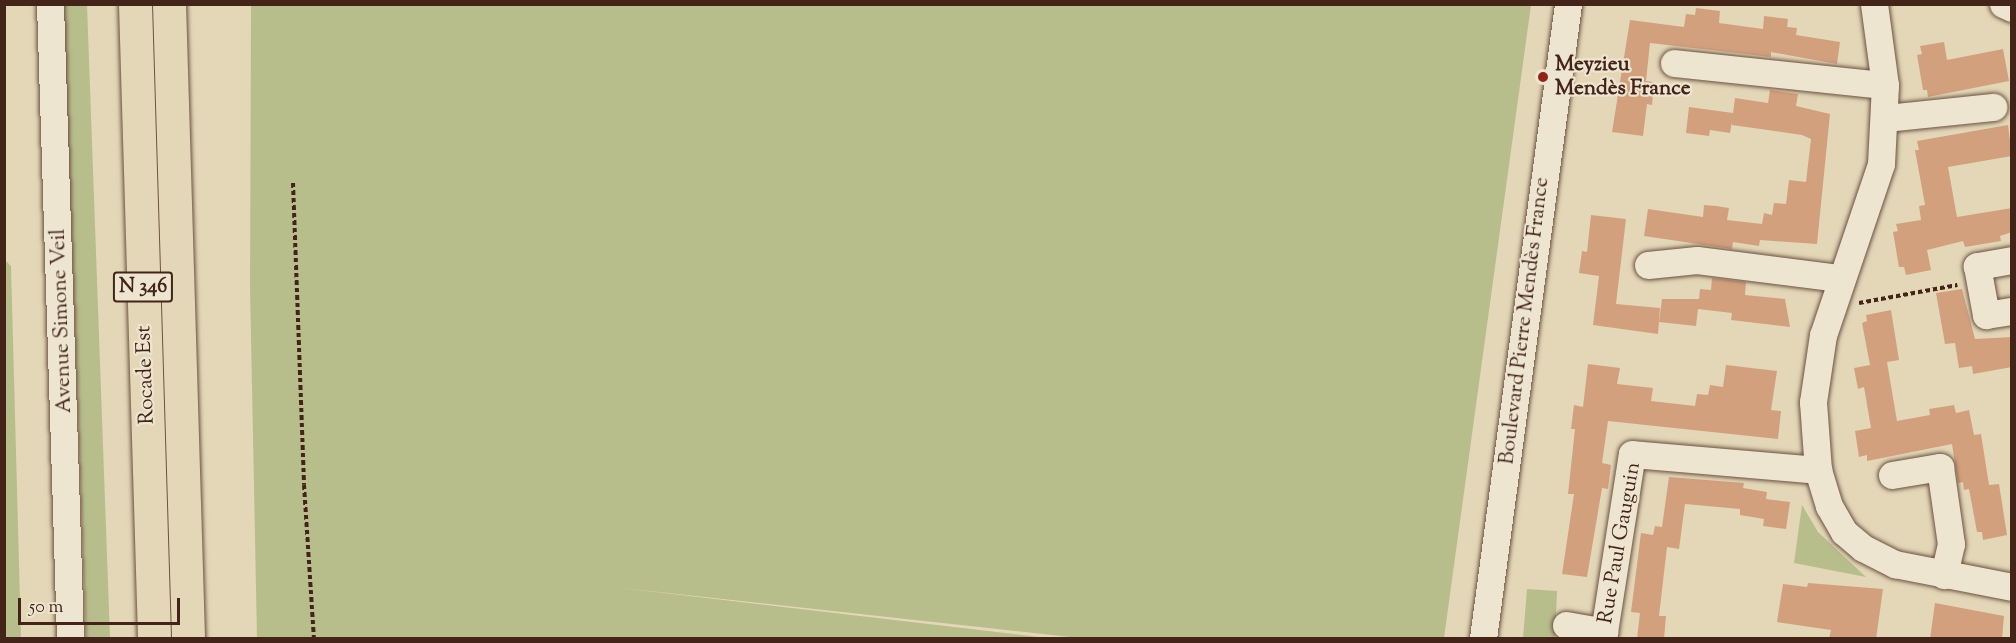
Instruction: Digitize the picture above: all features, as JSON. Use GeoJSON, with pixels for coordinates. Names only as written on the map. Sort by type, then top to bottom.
{"type":"FeatureCollection","features":[{"type":"Feature","properties":{"kind":"highway","name":"Rocade Est"},"geometry":{"type":"LineString","coordinates":[[135,4],[154,639]]}},
{"type":"Feature","properties":{"kind":"highway","name":"Rocade Est"},"geometry":{"type":"LineString","coordinates":[[169,4],[188,639]]}},
{"type":"Feature","properties":{"kind":"street","name":"Avenue Simone Veil"},"geometry":{"type":"LineString","coordinates":[[50,4],[70,639]]}},
{"type":"Feature","properties":{"kind":"street","name":"Boulevard Pierre Mendès France"},"geometry":{"type":"LineString","coordinates":[[1483,639],[1568,4]]}},
{"type":"Feature","properties":{"kind":"street"},"geometry":{"type":"LineString","coordinates":[[1874,4],[1885,85],[1886,118],[1881,164],[1840,278],[1823,335],[1813,402],[1818,470],[1829,506],[1844,532],[1863,548],[1896,564],[2012,587]]}},
{"type":"Feature","properties":{"kind":"street"},"geometry":{"type":"LineString","coordinates":[[2003,4],[2012,8]]}},
{"type":"Feature","properties":{"kind":"street"},"geometry":{"type":"LineString","coordinates":[[1674,63],[1885,85]]}},
{"type":"Feature","properties":{"kind":"street"},"geometry":{"type":"LineString","coordinates":[[1886,118],[1993,107]]}},
{"type":"Feature","properties":{"kind":"street"},"geometry":{"type":"LineString","coordinates":[[1648,266],[1697,260],[1840,278]]}},
{"type":"Feature","properties":{"kind":"street"},"geometry":{"type":"LineString","coordinates":[[2012,260],[1977,266],[1986,315],[2012,311]]}},
{"type":"Feature","properties":{"kind":"street","name":"Rue Paul Gauguin"},"geometry":{"type":"LineString","coordinates":[[1566,625],[1604,632],[1632,454],[1818,470]]}},
{"type":"Feature","properties":{"kind":"street"},"geometry":{"type":"LineString","coordinates":[[1892,475],[1940,467],[1951,544],[1944,575]]}},
{"type":"Feature","properties":{"kind":"path"},"geometry":{"type":"LineString","coordinates":[[293,183],[304,485],[314,639]]}},
{"type":"Feature","properties":{"kind":"path"},"geometry":{"type":"LineString","coordinates":[[1831,308],[1980,280]]}},
{"type":"Feature","properties":{"kind":"green space"},"geometry":{"type":"Polygon","coordinates":[[[63,5],[87,5],[110,638],[86,638],[63,5]]]}},
{"type":"Feature","properties":{"kind":"green space"},"geometry":{"type":"Polygon","coordinates":[[[251,5],[1531,5],[1444,638],[1079,638],[613,587],[1047,638],[257,638],[250,287],[251,5]]]}},
{"type":"Feature","properties":{"kind":"green space"},"geometry":{"type":"Polygon","coordinates":[[[4,247],[5,260],[11,266],[21,638],[4,638],[4,247]]]}},
{"type":"Feature","properties":{"kind":"green space"},"geometry":{"type":"Polygon","coordinates":[[[1802,505],[1818,532],[1866,577],[1794,563],[1802,505]]]}},
{"type":"Feature","properties":{"kind":"green space"},"geometry":{"type":"Polygon","coordinates":[[[1527,589],[1557,591],[1555,638],[1523,638],[1527,589]]]}},
{"type":"Feature","properties":{"kind":"building"},"geometry":{"type":"Polygon","coordinates":[[[1696,8],[1720,11],[1719,23],[1763,29],[1764,16],[1788,19],[1787,27],[1797,28],[1796,35],[1840,42],[1837,64],[1771,52],[1771,57],[1650,43],[1646,81],[1654,82],[1652,105],[1647,104],[1643,136],[1612,132],[1630,20],[1684,27],[1686,14],[1695,15],[1696,8]]]}},
{"type":"Feature","properties":{"kind":"building"},"geometry":{"type":"Polygon","coordinates":[[[1944,42],[1947,60],[2003,49],[2009,81],[1928,97],[1927,90],[1923,90],[1917,55],[1922,54],[1920,46],[1944,42]]]}},
{"type":"Feature","properties":{"kind":"building"},"geometry":{"type":"Polygon","coordinates":[[[1770,90],[1798,94],[1796,106],[1830,114],[1817,244],[1760,240],[1759,246],[1733,242],[1732,249],[1644,236],[1648,209],[1703,217],[1704,205],[1716,206],[1729,208],[1727,220],[1762,224],[1764,213],[1772,215],[1774,203],[1786,204],[1789,180],[1806,182],[1811,139],[1802,135],[1732,125],[1732,122],[1730,133],[1710,130],[1709,136],[1686,133],[1689,107],[1733,113],[1735,98],[1768,103],[1770,90]]]}},
{"type":"Feature","properties":{"kind":"building"},"geometry":{"type":"Polygon","coordinates":[[[2008,125],[2012,156],[1948,167],[1957,217],[2012,208],[2012,232],[2000,236],[2001,241],[1965,247],[1963,241],[1927,250],[1931,270],[1906,275],[1904,267],[1899,267],[1893,232],[1898,231],[1896,224],[1921,220],[1919,206],[1925,205],[1915,150],[1919,150],[1917,141],[2008,125]]]}},
{"type":"Feature","properties":{"kind":"building"},"geometry":{"type":"Polygon","coordinates":[[[1591,215],[1626,219],[1616,304],[1660,308],[1658,334],[1593,325],[1599,276],[1579,273],[1582,251],[1587,252],[1591,215]]]}},
{"type":"Feature","properties":{"kind":"building"},"geometry":{"type":"Polygon","coordinates":[[[1712,278],[1746,282],[1745,295],[1785,299],[1790,327],[1731,320],[1732,313],[1698,309],[1696,326],[1659,322],[1662,299],[1699,299],[1700,289],[1711,290],[1712,278]]]}},
{"type":"Feature","properties":{"kind":"building"},"geometry":{"type":"Polygon","coordinates":[[[1962,289],[1975,339],[2012,337],[2012,367],[1973,374],[1972,366],[1959,368],[1955,343],[1945,344],[1936,293],[1962,289]]]}},
{"type":"Feature","properties":{"kind":"building"},"geometry":{"type":"Polygon","coordinates":[[[1891,310],[1899,360],[1887,362],[1897,421],[1930,415],[1929,409],[1954,405],[1956,413],[1969,410],[1974,435],[1981,434],[1989,485],[1999,484],[2007,535],[1983,540],[1982,532],[1977,532],[1969,489],[1964,490],[1963,482],[1958,483],[1952,444],[1867,461],[1867,455],[1859,457],[1855,431],[1871,428],[1864,387],[1858,389],[1854,368],[1870,365],[1862,323],[1867,321],[1866,315],[1891,310]]]}},
{"type":"Feature","properties":{"kind":"building"},"geometry":{"type":"Polygon","coordinates":[[[1588,364],[1620,368],[1617,384],[1653,388],[1651,401],[1695,406],[1697,394],[1708,395],[1710,385],[1723,387],[1726,365],[1777,371],[1771,410],[1781,411],[1778,439],[1608,421],[1602,463],[1611,465],[1608,489],[1602,488],[1587,577],[1562,574],[1574,494],[1568,494],[1575,429],[1571,429],[1574,405],[1583,407],[1588,364]]]}},
{"type":"Feature","properties":{"kind":"building"},"geometry":{"type":"Polygon","coordinates":[[[1669,477],[1744,483],[1743,488],[1767,492],[1766,499],[1790,502],[1786,529],[1763,526],[1764,519],[1740,515],[1740,509],[1685,504],[1679,549],[1667,547],[1659,616],[1666,616],[1664,639],[1637,639],[1640,613],[1631,612],[1641,533],[1653,535],[1655,526],[1662,527],[1669,477]]]}},
{"type":"Feature","properties":{"kind":"building"},"geometry":{"type":"Polygon","coordinates":[[[1808,583],[1883,589],[1876,639],[1829,639],[1831,630],[1777,622],[1783,584],[1807,587],[1808,583]]]}},
{"type":"Feature","properties":{"kind":"building"},"geometry":{"type":"Polygon","coordinates":[[[1935,603],[2004,616],[2002,639],[1930,639],[1935,603]]]}},
{"type":"Feature","properties":{"kind":"place","name":"Meyzieu Mendès France"},"geometry":{"type":"Point","coordinates":[1543,77]}}]}
